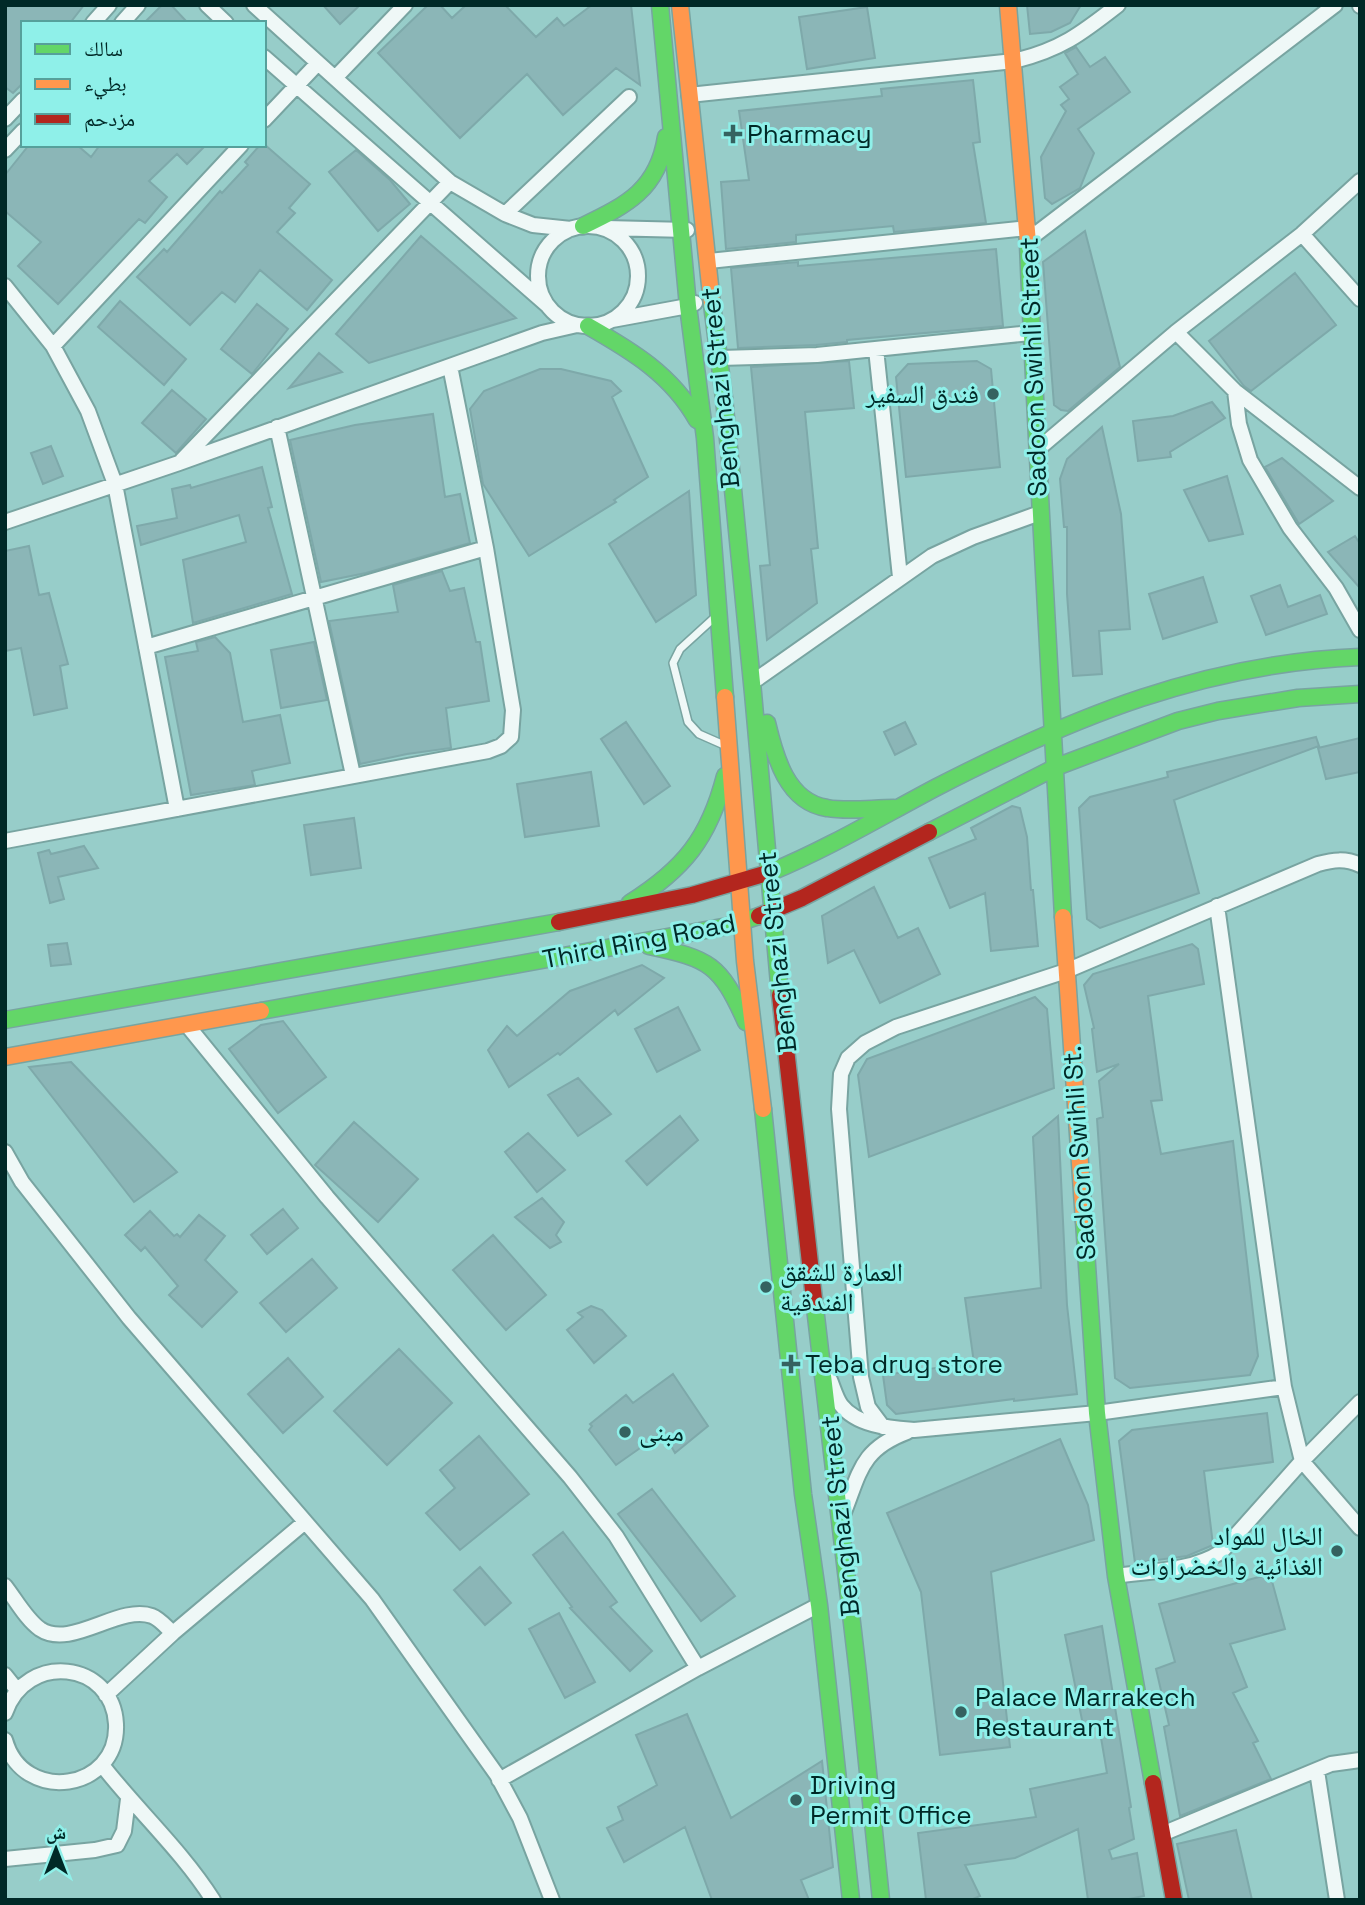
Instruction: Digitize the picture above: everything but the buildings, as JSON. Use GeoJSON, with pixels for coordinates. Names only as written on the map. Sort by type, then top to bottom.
{"type":"FeatureCollection","features":[{"type":"Feature","properties":{"kind":"main road","name":"Benghazi Street"},"geometry":{"type":"LineString","coordinates":[[660,5],[688,306],[705,438],[742,921],[803,1494],[819,1605],[851,1900]]}},
{"type":"Feature","properties":{"kind":"main road","name":"Benghazi Street"},"geometry":{"type":"LineString","coordinates":[[680,5],[706,229],[710,294],[720,358],[771,912],[804,1213],[825,1369],[881,1900]]}},
{"type":"Feature","properties":{"kind":"main road","name":"Sadoon Swihli Street"},"geometry":{"type":"LineString","coordinates":[[1008,5],[1028,234],[1040,513],[1054,729]]}},
{"type":"Feature","properties":{"kind":"main road"},"geometry":{"type":"LineString","coordinates":[[577,228],[625,206],[650,183],[661,163],[666,145],[668,102]]}},
{"type":"Feature","properties":{"kind":"main road"},"geometry":{"type":"LineString","coordinates":[[583,325],[630,350],[665,376],[683,395],[705,438]]}},
{"type":"Feature","properties":{"kind":"main road"},"geometry":{"type":"LineString","coordinates":[[749,652],[772,748],[782,772],[800,794],[821,807],[898,808]]}},
{"type":"Feature","properties":{"kind":"main road","name":"Third Ring Road"},"geometry":{"type":"LineString","coordinates":[[5,1020],[614,912],[739,881],[768,873],[820,849],[1054,729],[1118,704],[1199,678],[1289,661],[1360,657]]}},
{"type":"Feature","properties":{"kind":"main road","name":"Third Ring Road"},"geometry":{"type":"LineString","coordinates":[[7,1060],[707,930],[742,921],[771,912],[1056,767],[1178,721],[1218,711],[1298,698],[1360,694]]}},
{"type":"Feature","properties":{"kind":"main road","name":"Sadoon Swihli St."},"geometry":{"type":"LineString","coordinates":[[1054,729],[1066,971],[1097,1412],[1116,1576],[1174,1900]]}},
{"type":"Feature","properties":{"kind":"main road"},"geometry":{"type":"LineString","coordinates":[[614,912],[665,879],[701,843],[721,796],[730,750]]}},
{"type":"Feature","properties":{"kind":"main road"},"geometry":{"type":"LineString","coordinates":[[635,943],[690,954],[708,962],[722,974],[757,1048]]}},
{"type":"Feature","properties":{"kind":"street"},"geometry":{"type":"LineString","coordinates":[[95,21],[109,5]]}},
{"type":"Feature","properties":{"kind":"street"},"geometry":{"type":"LineString","coordinates":[[124,21],[138,5]]}},
{"type":"Feature","properties":{"kind":"street"},"geometry":{"type":"LineString","coordinates":[[207,5],[224,21]]}},
{"type":"Feature","properties":{"kind":"street"},"geometry":{"type":"LineString","coordinates":[[254,5],[450,182],[505,215],[533,225],[682,231],[706,229]]}},
{"type":"Feature","properties":{"kind":"street"},"geometry":{"type":"LineString","coordinates":[[335,78],[405,5]]}},
{"type":"Feature","properties":{"kind":"street"},"geometry":{"type":"LineString","coordinates":[[689,95],[1014,61],[1035,56],[1078,37],[1118,5]]}},
{"type":"Feature","properties":{"kind":"street"},"geometry":{"type":"LineString","coordinates":[[709,261],[1028,234],[1335,5]]}},
{"type":"Feature","properties":{"kind":"street"},"geometry":{"type":"LineString","coordinates":[[266,59],[557,316],[583,325]]}},
{"type":"Feature","properties":{"kind":"street"},"geometry":{"type":"LineString","coordinates":[[266,118],[318,63]]}},
{"type":"Feature","properties":{"kind":"street"},"geometry":{"type":"LineString","coordinates":[[505,215],[629,97]]}},
{"type":"Feature","properties":{"kind":"street"},"geometry":{"type":"LineString","coordinates":[[5,119],[21,102]]}},
{"type":"Feature","properties":{"kind":"street"},"geometry":{"type":"LineString","coordinates":[[5,150],[21,133]]}},
{"type":"Feature","properties":{"kind":"street"},"geometry":{"type":"LineString","coordinates":[[53,346],[239,147]]}},
{"type":"Feature","properties":{"kind":"street"},"geometry":{"type":"LineString","coordinates":[[1037,450],[1176,332],[1302,234],[1360,181]]}},
{"type":"Feature","properties":{"kind":"street"},"geometry":{"type":"LineString","coordinates":[[179,463],[450,182]]}},
{"type":"Feature","properties":{"kind":"street"},"geometry":{"type":"LineString","coordinates":[[547,305],[540,292],[537,276],[540,261],[557,236],[577,228]]}},
{"type":"Feature","properties":{"kind":"street"},"geometry":{"type":"LineString","coordinates":[[602,228],[624,242],[636,265],[635,291],[622,313],[611,320]]}},
{"type":"Feature","properties":{"kind":"street"},"geometry":{"type":"LineString","coordinates":[[1302,234],[1360,299]]}},
{"type":"Feature","properties":{"kind":"street"},"geometry":{"type":"LineString","coordinates":[[5,286],[53,346],[88,411],[115,484],[177,809]]}},
{"type":"Feature","properties":{"kind":"street"},"geometry":{"type":"LineString","coordinates":[[5,522],[179,463],[542,333],[688,306],[710,294]]}},
{"type":"Feature","properties":{"kind":"street"},"geometry":{"type":"LineString","coordinates":[[1176,332],[1235,391],[1360,488]]}},
{"type":"Feature","properties":{"kind":"street"},"geometry":{"type":"LineString","coordinates":[[720,358],[817,355],[1031,333]]}},
{"type":"Feature","properties":{"kind":"street"},"geometry":{"type":"LineString","coordinates":[[876,349],[900,577]]}},
{"type":"Feature","properties":{"kind":"street"},"geometry":{"type":"LineString","coordinates":[[5,841],[488,751],[501,746],[511,737],[513,710],[486,548],[450,366]]}},
{"type":"Feature","properties":{"kind":"street"},"geometry":{"type":"LineString","coordinates":[[1235,391],[1239,424],[1250,460],[1290,528],[1336,588],[1360,630]]}},
{"type":"Feature","properties":{"kind":"street"},"geometry":{"type":"LineString","coordinates":[[276,427],[353,775]]}},
{"type":"Feature","properties":{"kind":"street"},"geometry":{"type":"LineString","coordinates":[[757,679],[932,556],[973,537],[1040,513]]}},
{"type":"Feature","properties":{"kind":"street"},"geometry":{"type":"LineString","coordinates":[[146,647],[486,548]]}},
{"type":"Feature","properties":{"kind":"street"},"geometry":{"type":"LineString","coordinates":[[883,1427],[868,1407],[861,1377],[839,1108],[841,1074],[848,1058],[865,1043],[896,1027],[1066,971],[1318,864],[1350,860],[1360,865]]}},
{"type":"Feature","properties":{"kind":"street"},"geometry":{"type":"LineString","coordinates":[[1217,906],[1284,1387],[1302,1461],[1360,1528]]}},
{"type":"Feature","properties":{"kind":"street"},"geometry":{"type":"LineString","coordinates":[[187,1025],[327,1197],[570,1477],[616,1536],[698,1668]]}},
{"type":"Feature","properties":{"kind":"street"},"geometry":{"type":"LineString","coordinates":[[5,1152],[22,1182],[129,1318],[372,1599],[499,1780],[528,1838],[552,1900]]}},
{"type":"Feature","properties":{"kind":"street"},"geometry":{"type":"LineString","coordinates":[[5,1172],[22,1182]]}},
{"type":"Feature","properties":{"kind":"street"},"geometry":{"type":"LineString","coordinates":[[825,1369],[842,1406],[862,1420],[883,1427],[914,1430],[1097,1412],[1284,1387]]}},
{"type":"Feature","properties":{"kind":"street"},"geometry":{"type":"LineString","coordinates":[[1116,1576],[1191,1564],[1213,1557],[1234,1539],[1302,1461],[1360,1402]]}},
{"type":"Feature","properties":{"kind":"street"},"geometry":{"type":"LineString","coordinates":[[840,1521],[858,1472],[868,1457],[881,1444],[914,1430]]}},
{"type":"Feature","properties":{"kind":"street"},"geometry":{"type":"LineString","coordinates":[[106,1695],[173,1633],[305,1522]]}},
{"type":"Feature","properties":{"kind":"street"},"geometry":{"type":"LineString","coordinates":[[5,1586],[41,1629],[50,1633],[73,1632],[136,1614],[153,1616],[173,1633]]}},
{"type":"Feature","properties":{"kind":"street"},"geometry":{"type":"LineString","coordinates":[[499,1780],[698,1668],[819,1605]]}},
{"type":"Feature","properties":{"kind":"street"},"geometry":{"type":"LineString","coordinates":[[5,1713],[17,1690],[28,1680],[55,1671],[69,1672],[83,1675],[96,1684],[113,1708],[116,1723],[115,1738],[102,1765],[77,1781],[47,1782],[33,1776],[21,1768],[12,1757],[5,1740]]}},
{"type":"Feature","properties":{"kind":"street"},"geometry":{"type":"LineString","coordinates":[[5,1675],[17,1690]]}},
{"type":"Feature","properties":{"kind":"street"},"geometry":{"type":"LineString","coordinates":[[1161,1835],[1331,1764],[1360,1760]]}},
{"type":"Feature","properties":{"kind":"street"},"geometry":{"type":"LineString","coordinates":[[102,1765],[214,1900]]}},
{"type":"Feature","properties":{"kind":"street"},"geometry":{"type":"LineString","coordinates":[[1317,1771],[1337,1900]]}},
{"type":"Feature","properties":{"kind":"street"},"geometry":{"type":"LineString","coordinates":[[5,1859],[95,1850],[117,1845],[124,1831],[128,1799]]}},
{"type":"Feature","properties":{"kind":"lane"},"geometry":{"type":"LineString","coordinates":[[720,613],[680,649],[673,663],[688,722],[699,734],[730,750]]}},
{"type":"Feature","properties":{"kind":"traffic: fast"},"geometry":{"type":"LineString","coordinates":[[660,5],[688,306],[705,438],[725,697]]}},
{"type":"Feature","properties":{"kind":"traffic: fast"},"geometry":{"type":"LineString","coordinates":[[583,226],[613,211],[638,193],[656,170],[666,137]]}},
{"type":"Feature","properties":{"kind":"traffic: fast"},"geometry":{"type":"LineString","coordinates":[[1028,243],[1063,917]]}},
{"type":"Feature","properties":{"kind":"traffic: fast"},"geometry":{"type":"LineString","coordinates":[[712,304],[724,398],[780,995]]}},
{"type":"Feature","properties":{"kind":"traffic: fast"},"geometry":{"type":"LineString","coordinates":[[588,326],[635,355],[663,377],[676,390],[697,420]]}},
{"type":"Feature","properties":{"kind":"traffic: fast"},"geometry":{"type":"LineString","coordinates":[[771,872],[1039,738],[1141,698],[1248,670],[1303,661],[1360,657]]}},
{"type":"Feature","properties":{"kind":"traffic: fast"},"geometry":{"type":"LineString","coordinates":[[929,832],[1056,767],[1178,721],[1218,711],[1298,698],[1360,694]]}},
{"type":"Feature","properties":{"kind":"traffic: fast"},"geometry":{"type":"LineString","coordinates":[[767,723],[785,776],[802,797],[813,804],[835,809],[894,808]]}},
{"type":"Feature","properties":{"kind":"traffic: fast"},"geometry":{"type":"LineString","coordinates":[[630,903],[665,878],[692,850],[711,817],[725,776]]}},
{"type":"Feature","properties":{"kind":"traffic: fast"},"geometry":{"type":"LineString","coordinates":[[261,1011],[728,926],[759,916]]}},
{"type":"Feature","properties":{"kind":"traffic: fast"},"geometry":{"type":"LineString","coordinates":[[5,1020],[559,922]]}},
{"type":"Feature","properties":{"kind":"traffic: fast"},"geometry":{"type":"LineString","coordinates":[[649,946],[686,955],[711,967],[728,987],[746,1022]]}},
{"type":"Feature","properties":{"kind":"traffic: fast"},"geometry":{"type":"LineString","coordinates":[[763,1109],[803,1494],[819,1605],[851,1900]]}},
{"type":"Feature","properties":{"kind":"traffic: fast"},"geometry":{"type":"LineString","coordinates":[[1084,1221],[1097,1413],[1116,1576],[1153,1783]]}},
{"type":"Feature","properties":{"kind":"traffic: fast"},"geometry":{"type":"LineString","coordinates":[[814,1299],[858,1674],[881,1900]]}},
{"type":"Feature","properties":{"kind":"traffic: slow"},"geometry":{"type":"LineString","coordinates":[[680,5],[712,304]]}},
{"type":"Feature","properties":{"kind":"traffic: slow"},"geometry":{"type":"LineString","coordinates":[[1008,5],[1028,243]]}},
{"type":"Feature","properties":{"kind":"traffic: slow"},"geometry":{"type":"LineString","coordinates":[[725,697],[745,961],[763,1109]]}},
{"type":"Feature","properties":{"kind":"traffic: slow"},"geometry":{"type":"LineString","coordinates":[[1063,917],[1084,1221]]}},
{"type":"Feature","properties":{"kind":"traffic: slow"},"geometry":{"type":"LineString","coordinates":[[5,1057],[261,1011]]}},
{"type":"Feature","properties":{"kind":"traffic: jam"},"geometry":{"type":"LineString","coordinates":[[759,916],[802,898],[929,832]]}},
{"type":"Feature","properties":{"kind":"traffic: jam"},"geometry":{"type":"LineString","coordinates":[[559,922],[692,895],[771,872]]}},
{"type":"Feature","properties":{"kind":"traffic: jam"},"geometry":{"type":"LineString","coordinates":[[780,995],[814,1299]]}},
{"type":"Feature","properties":{"kind":"traffic: jam"},"geometry":{"type":"LineString","coordinates":[[1153,1783],[1174,1900]]}},
{"type":"Feature","properties":{"kind":"place","name":"Pharmacy"},"geometry":{"type":"Point","coordinates":[733,134]}},
{"type":"Feature","properties":{"kind":"place","name":"فندق السفير"},"geometry":{"type":"Point","coordinates":[993,394]}},
{"type":"Feature","properties":{"kind":"place","name":"العمارة للشقق الفندقية"},"geometry":{"type":"Point","coordinates":[766,1287]}},
{"type":"Feature","properties":{"kind":"place","name":"Teba drug store"},"geometry":{"type":"Point","coordinates":[791,1364]}},
{"type":"Feature","properties":{"kind":"place","name":"مبنى"},"geometry":{"type":"Point","coordinates":[625,1432]}},
{"type":"Feature","properties":{"kind":"place","name":"الخال للمواد الغذائية والخضراوات"},"geometry":{"type":"Point","coordinates":[1337,1551]}},
{"type":"Feature","properties":{"kind":"place","name":"Palace Marrakech Restaurant"},"geometry":{"type":"Point","coordinates":[961,1712]}},
{"type":"Feature","properties":{"kind":"place","name":"Driving Permit Office"},"geometry":{"type":"Point","coordinates":[796,1800]}}]}
